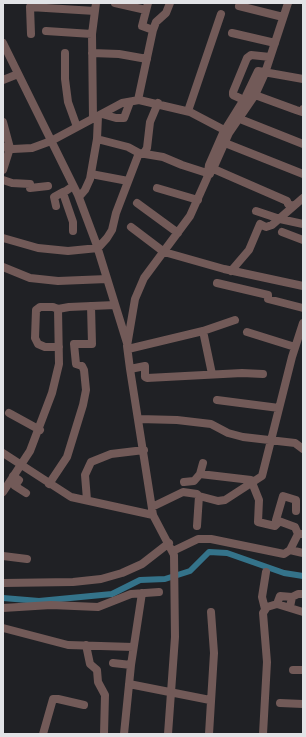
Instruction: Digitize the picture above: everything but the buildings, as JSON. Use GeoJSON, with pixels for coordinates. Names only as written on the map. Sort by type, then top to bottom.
{"type":"FeatureCollection","features":[{"type":"Feature","properties":{"kind":"street"},"geometry":{"type":"LineString","coordinates":[[114,3],[147,6],[142,26],[153,30]]}},
{"type":"Feature","properties":{"kind":"street"},"geometry":{"type":"LineString","coordinates":[[98,116],[124,118],[134,101],[147,59],[156,22],[166,13],[170,3]]}},
{"type":"Feature","properties":{"kind":"street"},"geometry":{"type":"LineString","coordinates":[[128,347],[135,299],[144,278],[190,216],[227,132],[244,100],[270,58],[288,3]]}},
{"type":"Feature","properties":{"kind":"street"},"geometry":{"type":"LineString","coordinates":[[239,6],[283,17]]}},
{"type":"Feature","properties":{"kind":"street"},"geometry":{"type":"LineString","coordinates":[[31,34],[30,7],[95,7],[92,34],[92,53],[98,116],[97,139],[91,174],[85,190],[78,197]]}},
{"type":"Feature","properties":{"kind":"street"},"geometry":{"type":"LineString","coordinates":[[188,111],[221,14]]}},
{"type":"Feature","properties":{"kind":"street"},"geometry":{"type":"LineString","coordinates":[[46,31],[92,34]]}},
{"type":"Feature","properties":{"kind":"street"},"geometry":{"type":"LineString","coordinates":[[232,33],[275,43]]}},
{"type":"Feature","properties":{"kind":"street"},"geometry":{"type":"LineString","coordinates":[[3,43],[74,186],[98,248],[128,347],[130,369],[144,450],[152,511],[174,553],[175,637],[168,734]]}},
{"type":"Feature","properties":{"kind":"street"},"geometry":{"type":"LineString","coordinates":[[65,53],[65,79],[68,102],[78,127]]}},
{"type":"Feature","properties":{"kind":"street"},"geometry":{"type":"LineString","coordinates":[[92,53],[119,54],[147,59]]}},
{"type":"Feature","properties":{"kind":"street"},"geometry":{"type":"LineString","coordinates":[[244,100],[233,95],[233,92],[247,58],[250,55],[270,58]]}},
{"type":"Feature","properties":{"kind":"street"},"geometry":{"type":"LineString","coordinates":[[262,72],[303,79]]}},
{"type":"Feature","properties":{"kind":"street"},"geometry":{"type":"LineString","coordinates":[[209,172],[225,143],[227,132],[240,119],[255,95],[262,72]]}},
{"type":"Feature","properties":{"kind":"street"},"geometry":{"type":"LineString","coordinates":[[3,80],[18,74]]}},
{"type":"Feature","properties":{"kind":"street"},"geometry":{"type":"LineString","coordinates":[[255,95],[303,111]]}},
{"type":"Feature","properties":{"kind":"street"},"geometry":{"type":"LineString","coordinates":[[6,148],[32,148],[51,141],[122,103],[134,101],[158,103],[188,111],[227,132]]}},
{"type":"Feature","properties":{"kind":"street"},"geometry":{"type":"LineString","coordinates":[[3,238],[38,248],[68,251],[98,248],[112,230],[128,181],[142,153],[147,148],[150,122],[158,103]]}},
{"type":"Feature","properties":{"kind":"street"},"geometry":{"type":"LineString","coordinates":[[240,119],[303,144]]}},
{"type":"Feature","properties":{"kind":"street"},"geometry":{"type":"LineString","coordinates":[[3,122],[6,148],[3,170]]}},
{"type":"Feature","properties":{"kind":"street"},"geometry":{"type":"LineString","coordinates":[[97,139],[142,153],[163,157],[182,165],[209,172],[287,200],[288,204],[293,206]]}},
{"type":"Feature","properties":{"kind":"street"},"geometry":{"type":"LineString","coordinates":[[225,143],[303,174]]}},
{"type":"Feature","properties":{"kind":"street"},"geometry":{"type":"LineString","coordinates":[[91,174],[128,181]]}},
{"type":"Feature","properties":{"kind":"street"},"geometry":{"type":"LineString","coordinates":[[3,180],[12,183],[30,184],[30,188],[48,186]]}},
{"type":"Feature","properties":{"kind":"street"},"geometry":{"type":"LineString","coordinates":[[56,206],[54,196],[74,186]]}},
{"type":"Feature","properties":{"kind":"street"},"geometry":{"type":"LineString","coordinates":[[157,188],[198,200]]}},
{"type":"Feature","properties":{"kind":"street"},"geometry":{"type":"LineString","coordinates":[[63,192],[73,222],[73,231]]}},
{"type":"Feature","properties":{"kind":"street"},"geometry":{"type":"LineString","coordinates":[[231,271],[249,250],[260,224],[269,227],[303,198]]}},
{"type":"Feature","properties":{"kind":"street"},"geometry":{"type":"LineString","coordinates":[[137,203],[178,233]]}},
{"type":"Feature","properties":{"kind":"street"},"geometry":{"type":"LineString","coordinates":[[256,211],[280,219],[303,224]]}},
{"type":"Feature","properties":{"kind":"street"},"geometry":{"type":"LineString","coordinates":[[131,227],[164,252],[231,271],[303,286]]}},
{"type":"Feature","properties":{"kind":"street"},"geometry":{"type":"LineString","coordinates":[[282,232],[303,240]]}},
{"type":"Feature","properties":{"kind":"street"},"geometry":{"type":"LineString","coordinates":[[3,267],[30,278],[58,281],[107,279]]}},
{"type":"Feature","properties":{"kind":"street"},"geometry":{"type":"LineString","coordinates":[[217,283],[268,295],[268,299],[303,308]]}},
{"type":"Feature","properties":{"kind":"street"},"geometry":{"type":"LineString","coordinates":[[59,347],[44,347],[38,344],[35,338],[36,310],[40,307],[53,307],[58,309],[69,307],[115,305]]}},
{"type":"Feature","properties":{"kind":"street"},"geometry":{"type":"LineString","coordinates":[[50,484],[67,457],[83,405],[86,390],[84,370],[82,366],[76,364],[74,344],[92,344],[91,306]]}},
{"type":"Feature","properties":{"kind":"street"},"geometry":{"type":"LineString","coordinates":[[3,492],[20,464],[30,451],[40,430],[52,393],[59,364],[58,309]]}},
{"type":"Feature","properties":{"kind":"street"},"geometry":{"type":"LineString","coordinates":[[128,347],[203,331],[235,320]]}},
{"type":"Feature","properties":{"kind":"street"},"geometry":{"type":"LineString","coordinates":[[3,453],[71,497],[152,511],[183,492],[222,501],[262,476],[295,348],[303,323]]}},
{"type":"Feature","properties":{"kind":"street"},"geometry":{"type":"LineString","coordinates":[[203,331],[212,374]]}},
{"type":"Feature","properties":{"kind":"street"},"geometry":{"type":"LineString","coordinates":[[247,332],[295,348]]}},
{"type":"Feature","properties":{"kind":"street"},"geometry":{"type":"LineString","coordinates":[[130,369],[144,366],[145,376],[147,378],[242,372],[263,374]]}},
{"type":"Feature","properties":{"kind":"street"},"geometry":{"type":"LineString","coordinates":[[217,400],[280,408]]}},
{"type":"Feature","properties":{"kind":"street"},"geometry":{"type":"LineString","coordinates":[[8,413],[40,430]]}},
{"type":"Feature","properties":{"kind":"street"},"geometry":{"type":"LineString","coordinates":[[139,419],[177,420],[211,424],[228,433],[243,437],[295,443],[303,449]]}},
{"type":"Feature","properties":{"kind":"street"},"geometry":{"type":"LineString","coordinates":[[87,500],[85,475],[91,462],[111,454],[144,450]]}},
{"type":"Feature","properties":{"kind":"street"},"geometry":{"type":"LineString","coordinates":[[184,482],[194,481],[200,474],[203,463]]}},
{"type":"Feature","properties":{"kind":"street"},"geometry":{"type":"LineString","coordinates":[[200,474],[247,479],[253,482],[260,503],[258,522],[275,526],[279,522]]}},
{"type":"Feature","properties":{"kind":"street"},"geometry":{"type":"LineString","coordinates":[[13,476],[19,480],[15,486],[26,493]]}},
{"type":"Feature","properties":{"kind":"street"},"geometry":{"type":"LineString","coordinates":[[197,526],[199,496]]}},
{"type":"Feature","properties":{"kind":"street"},"geometry":{"type":"LineString","coordinates":[[290,550],[300,534],[295,527],[276,520],[276,514],[282,496],[296,500],[296,510]]}},
{"type":"Feature","properties":{"kind":"street"},"geometry":{"type":"LineString","coordinates":[[174,553],[198,539],[211,538],[279,554],[290,550],[303,553]]}},
{"type":"Feature","properties":{"kind":"street"},"geometry":{"type":"LineString","coordinates":[[3,582],[73,582],[101,579],[122,573],[142,564],[169,543]]}},
{"type":"Feature","properties":{"kind":"street"},"geometry":{"type":"LineString","coordinates":[[3,556],[27,560]]}},
{"type":"Feature","properties":{"kind":"street"},"geometry":{"type":"LineString","coordinates":[[263,734],[267,662],[262,597],[266,572]]}},
{"type":"Feature","properties":{"kind":"street"},"geometry":{"type":"LineString","coordinates":[[3,608],[27,608],[51,605],[98,607],[131,594],[159,592]]}},
{"type":"Feature","properties":{"kind":"street"},"geometry":{"type":"LineString","coordinates":[[124,734],[133,647],[142,593]]}},
{"type":"Feature","properties":{"kind":"street"},"geometry":{"type":"LineString","coordinates":[[277,604],[280,596],[292,597],[298,594],[303,594]]}},
{"type":"Feature","properties":{"kind":"street"},"geometry":{"type":"LineString","coordinates":[[290,607],[292,597]]}},
{"type":"Feature","properties":{"kind":"street"},"geometry":{"type":"LineString","coordinates":[[264,609],[267,606],[277,604],[303,612]]}},
{"type":"Feature","properties":{"kind":"street"},"geometry":{"type":"LineString","coordinates":[[209,734],[214,653],[211,612]]}},
{"type":"Feature","properties":{"kind":"street"},"geometry":{"type":"LineString","coordinates":[[3,628],[68,645],[133,647]]}},
{"type":"Feature","properties":{"kind":"street"},"geometry":{"type":"LineString","coordinates":[[86,646],[90,664],[97,670],[98,682],[105,695],[104,734]]}},
{"type":"Feature","properties":{"kind":"street"},"geometry":{"type":"LineString","coordinates":[[113,663],[131,665]]}},
{"type":"Feature","properties":{"kind":"street"},"geometry":{"type":"LineString","coordinates":[[293,670],[303,670]]}},
{"type":"Feature","properties":{"kind":"street"},"geometry":{"type":"LineString","coordinates":[[129,684],[210,700]]}},
{"type":"Feature","properties":{"kind":"street"},"geometry":{"type":"LineString","coordinates":[[43,734],[53,699],[84,705]]}},
{"type":"Feature","properties":{"kind":"street"},"geometry":{"type":"LineString","coordinates":[[280,703],[303,704]]}},
{"type":"Feature","properties":{"kind":"waterway"},"geometry":{"type":"LineString","coordinates":[[3,598],[39,601],[112,594],[140,580],[165,579],[190,571],[209,552],[227,553],[284,573],[303,576]]}}]}
